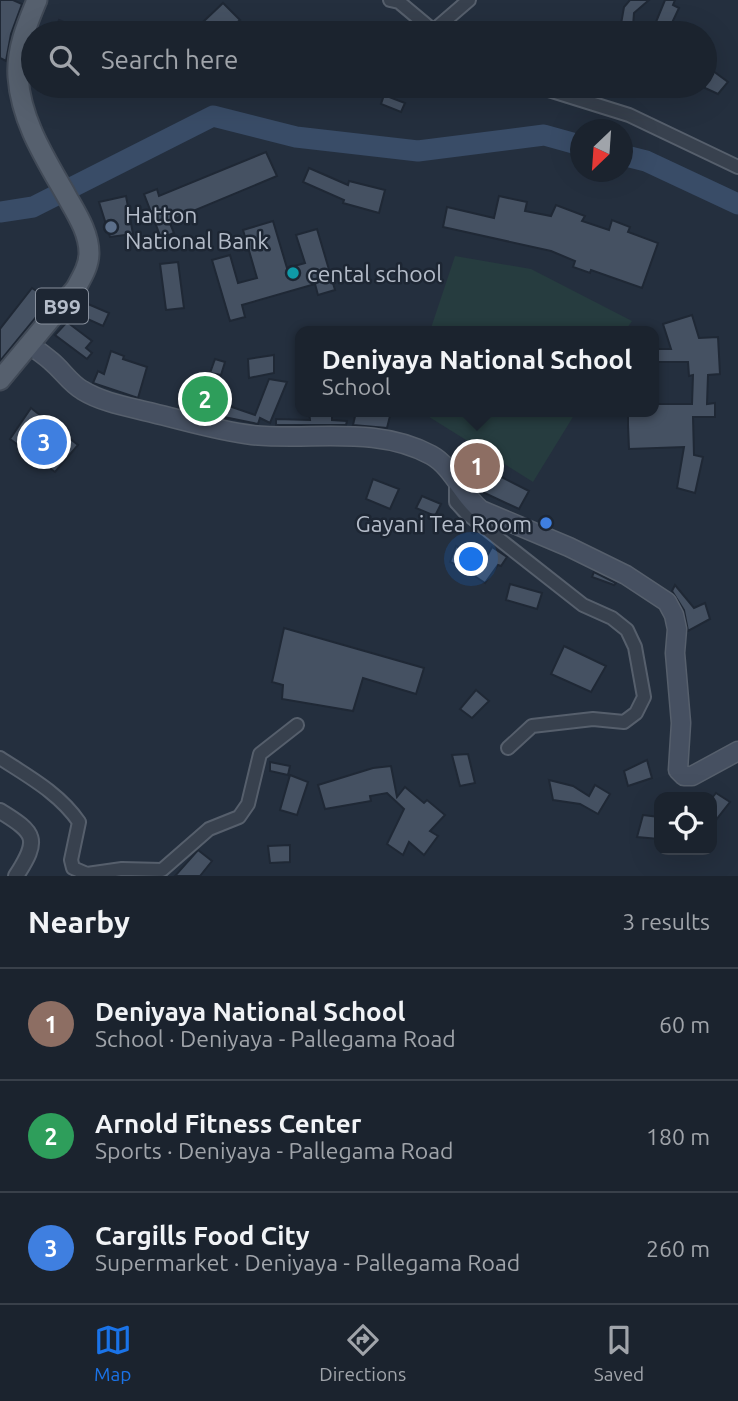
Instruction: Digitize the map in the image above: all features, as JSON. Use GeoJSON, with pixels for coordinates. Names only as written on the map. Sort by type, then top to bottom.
{"type":"FeatureCollection","features":[{"type":"Feature","properties":{"kind":"main road","name":"B99"},"geometry":{"type":"LineString","coordinates":[[30,21],[37,0]]}},
{"type":"Feature","properties":{"kind":"main road","name":"B99"},"geometry":{"type":"LineString","coordinates":[[21,48],[18,57],[21,90]]}},
{"type":"Feature","properties":{"kind":"main road","name":"B99"},"geometry":{"type":"LineString","coordinates":[[0,380],[76,288],[85,272],[89,256],[88,240],[29,124],[23,98]]}},
{"type":"Feature","properties":{"kind":"main road"},"geometry":{"type":"LineString","coordinates":[[30,345],[50,360],[72,384],[95,397],[234,432],[285,436],[342,435],[379,439],[429,454],[441,461],[471,503],[481,510],[569,547],[626,575],[667,602],[677,629],[675,653],[681,723],[678,771],[684,776],[692,776],[738,751]]}},
{"type":"Feature","properties":{"kind":"street"},"geometry":{"type":"LineString","coordinates":[[390,0],[399,2],[422,21]]}},
{"type":"Feature","properties":{"kind":"street"},"geometry":{"type":"LineString","coordinates":[[447,21],[469,0]]}},
{"type":"Feature","properties":{"kind":"street"},"geometry":{"type":"LineString","coordinates":[[574,98],[629,115],[738,167]]}},
{"type":"Feature","properties":{"kind":"street"},"geometry":{"type":"LineString","coordinates":[[456,482],[456,502],[466,513],[583,605],[620,624],[627,630],[635,647],[644,697],[636,713],[624,722],[593,719],[532,726],[508,748]]}},
{"type":"Feature","properties":{"kind":"street"},"geometry":{"type":"LineString","coordinates":[[0,758],[46,788],[70,809],[79,822],[71,860],[73,868],[87,874],[121,869],[162,870],[209,829],[239,817],[248,804],[260,754],[297,725]]}},
{"type":"Feature","properties":{"kind":"street"},"geometry":{"type":"LineString","coordinates":[[0,811],[26,827],[30,839],[30,854],[16,876]]}},
{"type":"Feature","properties":{"kind":"green space"},"geometry":{"type":"Polygon","coordinates":[[[455,256],[531,269],[632,321],[628,326],[432,326],[455,256]]]}},
{"type":"Feature","properties":{"kind":"green space"},"geometry":{"type":"Polygon","coordinates":[[[429,417],[573,417],[533,482],[429,417]]]}},
{"type":"Feature","properties":{"kind":"building"},"geometry":{"type":"Polygon","coordinates":[[[0,0],[13,0],[22,4],[11,34],[6,61],[0,58],[0,0]]]}},
{"type":"Feature","properties":{"kind":"building"},"geometry":{"type":"Polygon","coordinates":[[[630,0],[649,0],[634,13],[633,21],[622,21],[624,7],[630,0]]]}},
{"type":"Feature","properties":{"kind":"building"},"geometry":{"type":"Polygon","coordinates":[[[665,0],[675,0],[673,5],[679,8],[673,21],[656,21],[665,0]]]}},
{"type":"Feature","properties":{"kind":"building"},"geometry":{"type":"Polygon","coordinates":[[[223,3],[240,20],[239,21],[204,21],[223,3]]]}},
{"type":"Feature","properties":{"kind":"building"},"geometry":{"type":"Polygon","coordinates":[[[717,74],[728,82],[717,94],[717,74]]]}},
{"type":"Feature","properties":{"kind":"building"},"geometry":{"type":"Polygon","coordinates":[[[383,98],[405,103],[401,112],[381,104],[383,98]]]}},
{"type":"Feature","properties":{"kind":"building"},"geometry":{"type":"Polygon","coordinates":[[[266,152],[277,176],[169,221],[174,233],[161,238],[144,194],[157,189],[159,196],[266,152]]]}},
{"type":"Feature","properties":{"kind":"building"},"geometry":{"type":"Polygon","coordinates":[[[309,168],[348,185],[349,181],[385,190],[379,213],[343,203],[344,200],[303,182],[309,168]]]}},
{"type":"Feature","properties":{"kind":"building"},"geometry":{"type":"Polygon","coordinates":[[[126,196],[133,234],[110,237],[99,202],[126,196]]]}},
{"type":"Feature","properties":{"kind":"building"},"geometry":{"type":"Polygon","coordinates":[[[499,196],[527,202],[525,211],[551,216],[556,205],[585,216],[582,221],[609,230],[612,220],[630,227],[628,232],[658,243],[642,288],[591,270],[590,273],[573,267],[575,261],[551,251],[443,227],[447,207],[494,218],[499,196]]]}},
{"type":"Feature","properties":{"kind":"building","name":"cental school"},"geometry":{"type":"Polygon","coordinates":[[[273,221],[287,268],[305,263],[296,235],[317,229],[335,290],[318,295],[315,284],[242,305],[245,317],[230,321],[212,260],[230,255],[238,283],[257,278],[243,230],[273,221]]]}},
{"type":"Feature","properties":{"kind":"building"},"geometry":{"type":"Polygon","coordinates":[[[178,262],[184,308],[166,310],[160,264],[178,262]]]}},
{"type":"Feature","properties":{"kind":"building"},"geometry":{"type":"Polygon","coordinates":[[[32,288],[41,294],[38,299],[46,305],[0,361],[0,329],[32,288]]]}},
{"type":"Feature","properties":{"kind":"building"},"geometry":{"type":"Polygon","coordinates":[[[88,304],[109,313],[103,326],[83,317],[88,304]]]}},
{"type":"Feature","properties":{"kind":"building"},"geometry":{"type":"Polygon","coordinates":[[[692,315],[699,338],[718,337],[720,374],[708,375],[707,404],[715,403],[715,417],[693,417],[694,455],[703,457],[695,493],[677,488],[684,447],[629,449],[628,417],[659,417],[659,404],[692,404],[693,375],[689,376],[688,362],[659,362],[659,349],[671,349],[663,324],[692,315]]]}},
{"type":"Feature","properties":{"kind":"building"},"geometry":{"type":"Polygon","coordinates":[[[67,322],[92,341],[86,348],[92,353],[87,359],[55,335],[67,322]]]}},
{"type":"Feature","properties":{"kind":"building"},"geometry":{"type":"Polygon","coordinates":[[[111,351],[124,356],[123,359],[147,367],[138,398],[93,383],[98,371],[104,374],[111,351]]]}},
{"type":"Feature","properties":{"kind":"building"},"geometry":{"type":"Polygon","coordinates":[[[274,355],[274,373],[249,378],[248,359],[274,355]]]}},
{"type":"Feature","properties":{"kind":"building"},"geometry":{"type":"Polygon","coordinates":[[[215,359],[225,362],[221,375],[210,373],[215,359]]]}},
{"type":"Feature","properties":{"kind":"building"},"geometry":{"type":"Polygon","coordinates":[[[207,375],[216,377],[212,395],[201,413],[179,408],[191,385],[201,389],[207,375]]]}},
{"type":"Feature","properties":{"kind":"building"},"geometry":{"type":"Polygon","coordinates":[[[269,379],[287,382],[270,423],[260,418],[258,424],[224,417],[229,406],[255,415],[269,379]]]}},
{"type":"Feature","properties":{"kind":"building"},"geometry":{"type":"Polygon","coordinates":[[[31,408],[78,445],[55,472],[10,439],[31,408]]]}},
{"type":"Feature","properties":{"kind":"building"},"geometry":{"type":"Polygon","coordinates":[[[310,417],[332,417],[332,420],[347,421],[346,425],[276,425],[276,419],[310,420],[310,417]]]}},
{"type":"Feature","properties":{"kind":"building"},"geometry":{"type":"Polygon","coordinates":[[[355,417],[390,417],[387,428],[353,425],[355,417]]]}},
{"type":"Feature","properties":{"kind":"building"},"geometry":{"type":"Polygon","coordinates":[[[480,466],[529,491],[519,509],[476,489],[472,482],[480,466]]]}},
{"type":"Feature","properties":{"kind":"building"},"geometry":{"type":"Polygon","coordinates":[[[373,479],[399,489],[390,509],[366,499],[373,479]]]}},
{"type":"Feature","properties":{"kind":"building"},"geometry":{"type":"Polygon","coordinates":[[[422,496],[441,504],[435,516],[416,508],[422,496]]]}},
{"type":"Feature","properties":{"kind":"building"},"geometry":{"type":"Polygon","coordinates":[[[456,546],[485,560],[492,547],[507,557],[485,583],[470,573],[471,571],[450,562],[456,546]]]}},
{"type":"Feature","properties":{"kind":"building"},"geometry":{"type":"Polygon","coordinates":[[[594,572],[616,583],[614,585],[592,577],[594,572]]]}},
{"type":"Feature","properties":{"kind":"building"},"geometry":{"type":"Polygon","coordinates":[[[510,584],[542,593],[537,609],[506,600],[510,584]]]}},
{"type":"Feature","properties":{"kind":"building"},"geometry":{"type":"Polygon","coordinates":[[[675,585],[694,608],[705,603],[710,619],[688,631],[684,610],[672,591],[675,585]]]}},
{"type":"Feature","properties":{"kind":"building"},"geometry":{"type":"Polygon","coordinates":[[[284,628],[424,668],[416,694],[363,678],[353,711],[282,699],[283,685],[272,682],[284,628]]]}},
{"type":"Feature","properties":{"kind":"building"},"geometry":{"type":"Polygon","coordinates":[[[564,646],[606,666],[591,692],[551,674],[564,646]]]}},
{"type":"Feature","properties":{"kind":"building"},"geometry":{"type":"Polygon","coordinates":[[[476,690],[489,701],[472,718],[460,709],[476,690]]]}},
{"type":"Feature","properties":{"kind":"building"},"geometry":{"type":"Polygon","coordinates":[[[468,754],[475,783],[460,786],[452,755],[468,754]]]}},
{"type":"Feature","properties":{"kind":"building"},"geometry":{"type":"Polygon","coordinates":[[[647,760],[652,778],[628,786],[624,771],[647,760]]]}},
{"type":"Feature","properties":{"kind":"building"},"geometry":{"type":"Polygon","coordinates":[[[270,762],[290,766],[288,775],[270,771],[270,762]]]}},
{"type":"Feature","properties":{"kind":"building"},"geometry":{"type":"Polygon","coordinates":[[[391,766],[397,797],[405,787],[424,803],[427,800],[445,815],[430,831],[438,836],[424,855],[409,842],[403,855],[387,844],[404,809],[387,793],[370,796],[371,801],[325,809],[318,785],[373,768],[391,766]]]}},
{"type":"Feature","properties":{"kind":"building"},"geometry":{"type":"Polygon","coordinates":[[[290,775],[308,782],[297,815],[280,810],[290,775]]]}},
{"type":"Feature","properties":{"kind":"building"},"geometry":{"type":"Polygon","coordinates":[[[549,780],[573,786],[589,796],[595,785],[610,794],[598,814],[580,804],[553,800],[549,780]]]}},
{"type":"Feature","properties":{"kind":"building"},"geometry":{"type":"Polygon","coordinates":[[[717,794],[730,802],[717,819],[717,794]]]}},
{"type":"Feature","properties":{"kind":"building"},"geometry":{"type":"Polygon","coordinates":[[[643,815],[654,816],[654,839],[637,837],[643,815]]]}},
{"type":"Feature","properties":{"kind":"building"},"geometry":{"type":"Polygon","coordinates":[[[290,845],[290,862],[270,863],[268,846],[290,845]]]}},
{"type":"Feature","properties":{"kind":"building"},"geometry":{"type":"Polygon","coordinates":[[[198,850],[212,861],[200,876],[175,876],[198,850]]]}},
{"type":"Feature","properties":{"kind":"waterway"},"geometry":{"type":"LineString","coordinates":[[0,212],[33,207],[213,116],[296,137],[418,151],[544,135],[570,142]]}},
{"type":"Feature","properties":{"kind":"waterway"},"geometry":{"type":"LineString","coordinates":[[633,158],[646,161],[738,204]]}},
{"type":"Feature","properties":{"kind":"place","name":"Hatton National Bank"},"geometry":{"type":"Point","coordinates":[111,227]}},
{"type":"Feature","properties":{"kind":"place","name":"cental school"},"geometry":{"type":"Point","coordinates":[293,273]}},
{"type":"Feature","properties":{"kind":"place","name":"Arnold Fitness Center"},"geometry":{"type":"Point","coordinates":[205,399]}},
{"type":"Feature","properties":{"kind":"place","name":"Cargills Food City"},"geometry":{"type":"Point","coordinates":[44,442]}},
{"type":"Feature","properties":{"kind":"place","name":"Deniyaya National School"},"geometry":{"type":"Point","coordinates":[477,466]}},
{"type":"Feature","properties":{"kind":"place","name":"Gayani Tea Room"},"geometry":{"type":"Point","coordinates":[546,523]}}]}
